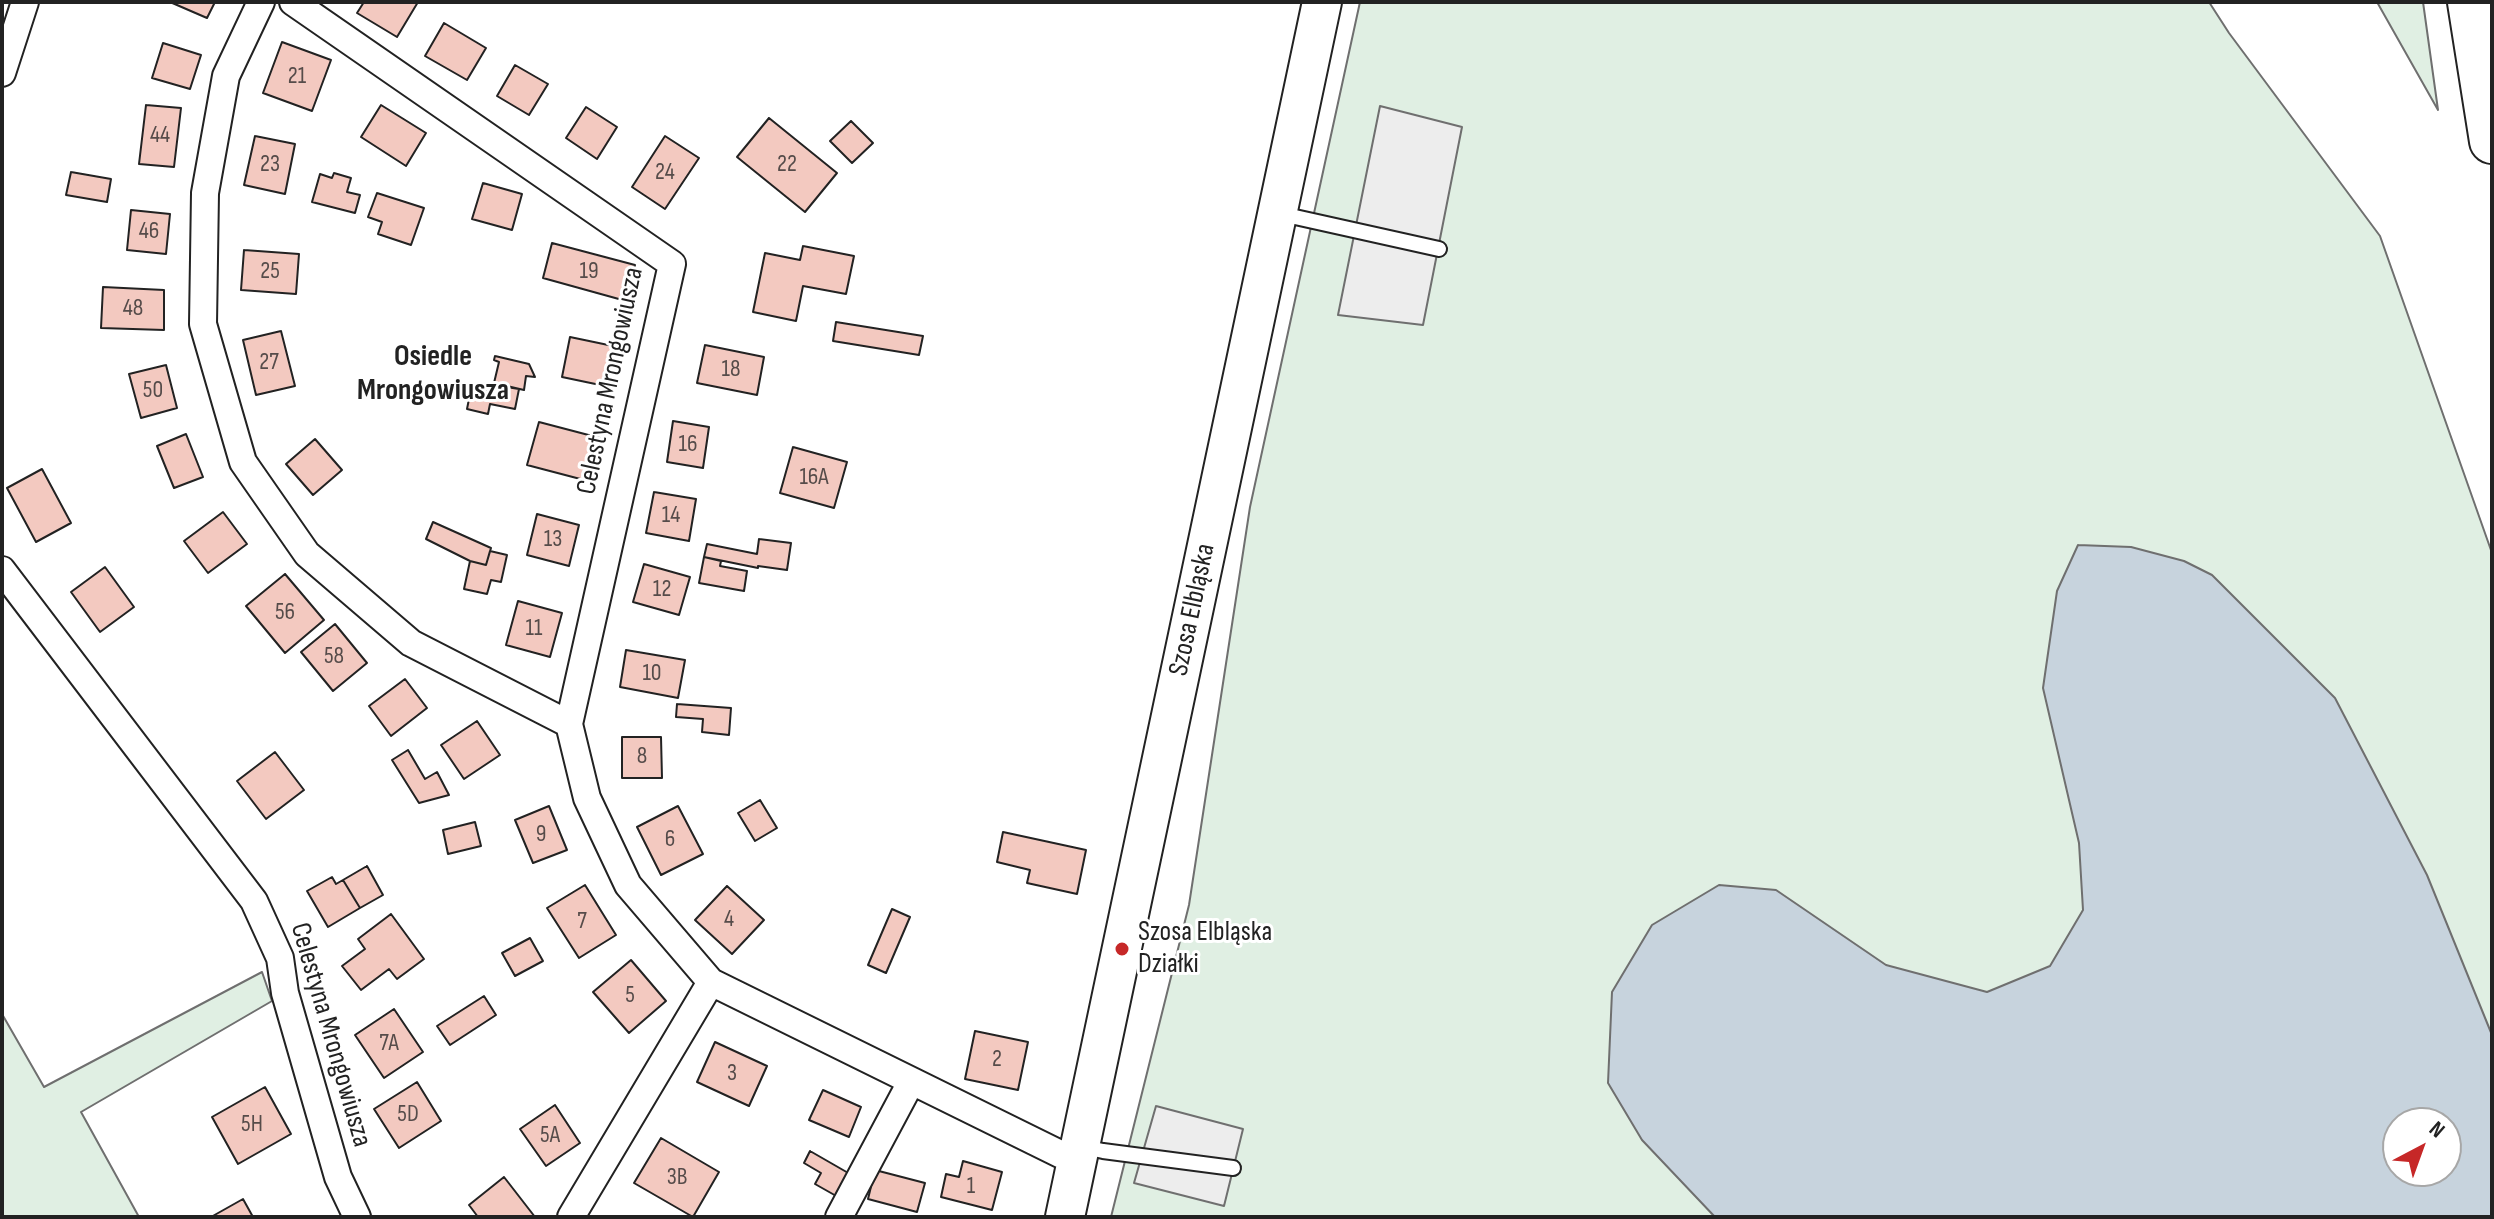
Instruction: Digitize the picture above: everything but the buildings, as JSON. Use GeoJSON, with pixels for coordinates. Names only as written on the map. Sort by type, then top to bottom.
{"type":"FeatureCollection","features":[{"type":"Feature","properties":{"kind":"highway"},"geometry":{"type":"LineString","coordinates":[[2470,2],[2492,141]]}},
{"type":"Feature","properties":{"kind":"main road","name":"Szosa Elbląska"},"geometry":{"type":"LineString","coordinates":[[1065,1217],[1322,2]]}},
{"type":"Feature","properties":{"kind":"street"},"geometry":{"type":"LineString","coordinates":[[2,73],[25,2]]}},
{"type":"Feature","properties":{"kind":"street"},"geometry":{"type":"LineString","coordinates":[[261,2],[226,76],[205,193],[203,324],[243,462],[307,554],[411,643],[569,724]]}},
{"type":"Feature","properties":{"kind":"street","name":"Celestyna Mrongowiusza"},"geometry":{"type":"LineString","coordinates":[[293,2],[672,264],[569,724],[587,798],[628,885],[711,982],[1060,1154],[1078,1152]]}},
{"type":"Feature","properties":{"kind":"street","name":"Celestyna Mrongowiusza"},"geometry":{"type":"LineString","coordinates":[[2,570],[254,901],[280,958],[285,993],[338,1177],[357,1217]]}},
{"type":"Feature","properties":{"kind":"street"},"geometry":{"type":"LineString","coordinates":[[571,1217],[711,982]]}},
{"type":"Feature","properties":{"kind":"street"},"geometry":{"type":"LineString","coordinates":[[839,1217],[911,1082]]}},
{"type":"Feature","properties":{"kind":"lane"},"geometry":{"type":"LineString","coordinates":[[1277,213],[1439,249]]}},
{"type":"Feature","properties":{"kind":"lane"},"geometry":{"type":"LineString","coordinates":[[1078,1152],[1103,1151],[1233,1168]]}},
{"type":"Feature","properties":{"kind":"green space"},"geometry":{"type":"Polygon","coordinates":[[[1360,2],[2209,2],[2380,236],[2492,553],[2492,1217],[1111,1217],[1189,905],[1250,507],[1360,2]]]}},
{"type":"Feature","properties":{"kind":"green space"},"geometry":{"type":"Polygon","coordinates":[[[2377,2],[2423,2],[2438,110],[2377,2]]]}},
{"type":"Feature","properties":{"kind":"green space"},"geometry":{"type":"Polygon","coordinates":[[[262,972],[272,1001],[81,1112],[139,1217],[2,1217],[2,1014],[44,1087],[262,972]]]}},
{"type":"Feature","properties":{"kind":"shaded area"},"geometry":{"type":"Polygon","coordinates":[[[1380,106],[1462,127],[1423,325],[1338,315],[1380,106]]]}},
{"type":"Feature","properties":{"kind":"shaded area"},"geometry":{"type":"Polygon","coordinates":[[[2078,545],[2131,547],[2184,561],[2212,575],[2335,698],[2427,875],[2492,1035],[2492,1217],[1715,1217],[1642,1140],[1608,1083],[1612,992],[1652,925],[1719,885],[1776,890],[1886,965],[1987,992],[2050,966],[2083,910],[2079,843],[2043,688],[2057,591],[2078,545]]]}},
{"type":"Feature","properties":{"kind":"shaded area"},"geometry":{"type":"Polygon","coordinates":[[[1156,1106],[1243,1129],[1224,1206],[1134,1183],[1156,1106]]]}},
{"type":"Feature","properties":{"kind":"place","name":"Szosa Elbląska Działki"},"geometry":{"type":"Point","coordinates":[1122,949]}},
{"type":"Feature","properties":{"kind":"district","name":"Osiedle Mrongowiusza"},"geometry":{"type":"Point","coordinates":[433,374]}}]}
